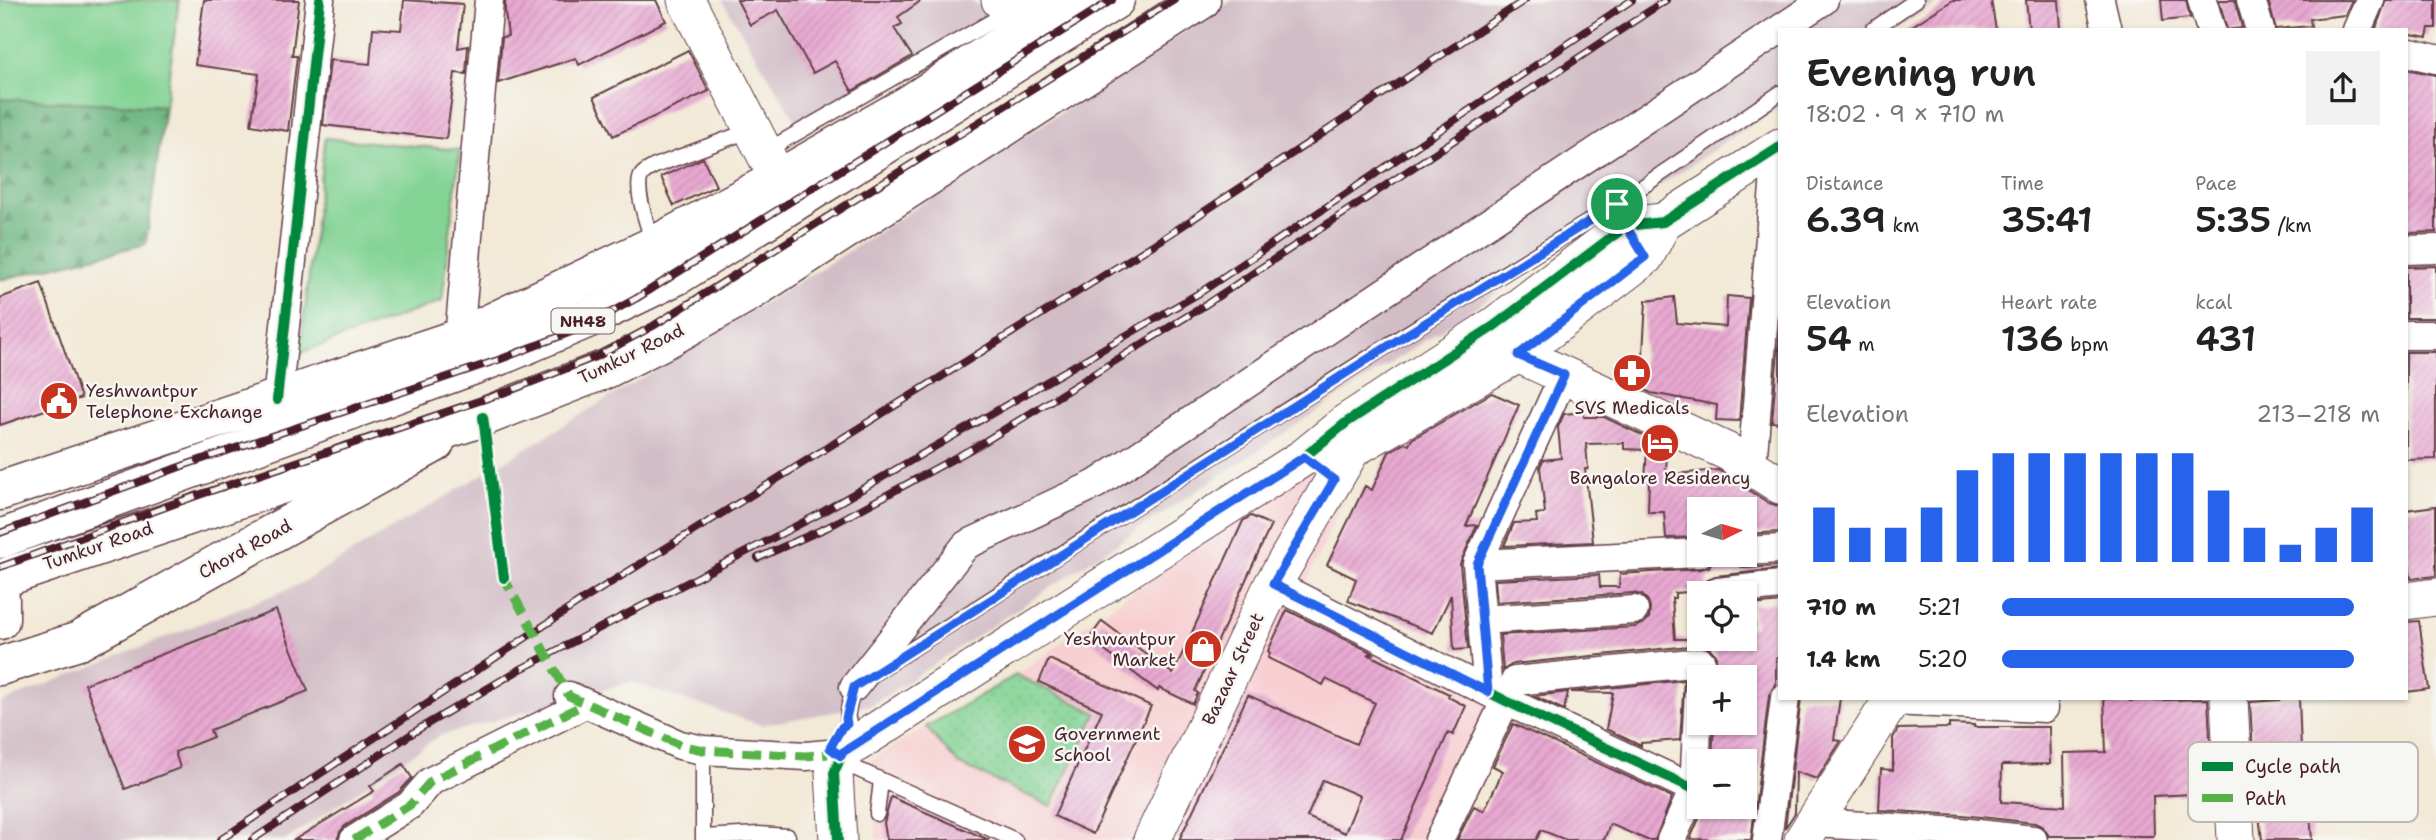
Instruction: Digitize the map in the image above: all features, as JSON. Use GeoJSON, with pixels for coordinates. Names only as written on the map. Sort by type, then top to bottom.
{"type":"FeatureCollection","features":[{"type":"Feature","properties":{"kind":"main road","name":"NH48"},"geometry":{"type":"LineString","coordinates":[[0,538],[420,368],[518,348],[678,275],[772,166],[1115,0]]}},
{"type":"Feature","properties":{"kind":"main road","name":"Tumkur Road"},"geometry":{"type":"LineString","coordinates":[[0,579],[483,417],[606,369],[749,292],[1201,0]]}},
{"type":"Feature","properties":{"kind":"main road"},"geometry":{"type":"LineString","coordinates":[[0,491],[277,400],[420,368],[459,338],[653,246],[772,166],[901,91],[1034,6]]}},
{"type":"Feature","properties":{"kind":"main road","name":"Chord Road"},"geometry":{"type":"LineString","coordinates":[[0,666],[79,641],[483,417]]}},
{"type":"Feature","properties":{"kind":"main road"},"geometry":{"type":"LineString","coordinates":[[0,598],[0,620]]}},
{"type":"Feature","properties":{"kind":"street"},"geometry":{"type":"LineString","coordinates":[[277,400],[320,0]]}},
{"type":"Feature","properties":{"kind":"street"},"geometry":{"type":"LineString","coordinates":[[459,338],[489,0]]}},
{"type":"Feature","properties":{"kind":"street"},"geometry":{"type":"LineString","coordinates":[[686,0],[772,166]]}},
{"type":"Feature","properties":{"kind":"street"},"geometry":{"type":"LineString","coordinates":[[1782,28],[1824,0]]}},
{"type":"Feature","properties":{"kind":"street"},"geometry":{"type":"LineString","coordinates":[[2100,0],[2107,28]]}},
{"type":"Feature","properties":{"kind":"street"},"geometry":{"type":"LineString","coordinates":[[2202,0],[2210,28]]}},
{"type":"Feature","properties":{"kind":"street"},"geometry":{"type":"LineString","coordinates":[[2251,0],[2259,28]]}},
{"type":"Feature","properties":{"kind":"street"},"geometry":{"type":"LineString","coordinates":[[854,687],[966,545],[1096,484],[1778,31]]}},
{"type":"Feature","properties":{"kind":"street"},"geometry":{"type":"LineString","coordinates":[[2408,52],[2436,59]]}},
{"type":"Feature","properties":{"kind":"street"},"geometry":{"type":"LineString","coordinates":[[1135,840],[1223,650],[1316,471],[1347,422],[1637,232],[1778,148]]}},
{"type":"Feature","properties":{"kind":"street"},"geometry":{"type":"LineString","coordinates":[[1766,476],[1778,148]]}},
{"type":"Feature","properties":{"kind":"street","name":"Bazaar Street"},"geometry":{"type":"LineString","coordinates":[[1152,840],[1281,588],[1316,471],[1518,355],[1637,232]]}},
{"type":"Feature","properties":{"kind":"street"},"geometry":{"type":"LineString","coordinates":[[2408,250],[2436,249]]}},
{"type":"Feature","properties":{"kind":"street"},"geometry":{"type":"LineString","coordinates":[[1493,326],[1518,355],[1728,452],[1766,476]]}},
{"type":"Feature","properties":{"kind":"street"},"geometry":{"type":"LineString","coordinates":[[2408,335],[2436,335]]}},
{"type":"Feature","properties":{"kind":"street"},"geometry":{"type":"LineString","coordinates":[[1497,697],[1482,620],[1477,564],[1564,375]]}},
{"type":"Feature","properties":{"kind":"street"},"geometry":{"type":"LineString","coordinates":[[825,840],[820,788],[850,753],[1316,471]]}},
{"type":"Feature","properties":{"kind":"street"},"geometry":{"type":"LineString","coordinates":[[1757,550],[1778,549]]}},
{"type":"Feature","properties":{"kind":"street"},"geometry":{"type":"LineString","coordinates":[[1477,564],[1687,554]]}},
{"type":"Feature","properties":{"kind":"street"},"geometry":{"type":"LineString","coordinates":[[1757,588],[1778,585]]}},
{"type":"Feature","properties":{"kind":"street"},"geometry":{"type":"LineString","coordinates":[[1172,840],[1281,588],[1497,697],[1687,786]]}},
{"type":"Feature","properties":{"kind":"street"},"geometry":{"type":"LineString","coordinates":[[2408,601],[2436,597]]}},
{"type":"Feature","properties":{"kind":"street"},"geometry":{"type":"LineString","coordinates":[[1482,620],[1634,610]]}},
{"type":"Feature","properties":{"kind":"street"},"geometry":{"type":"LineString","coordinates":[[1439,840],[1497,697],[1515,681],[1701,662],[1701,665]]}},
{"type":"Feature","properties":{"kind":"street"},"geometry":{"type":"LineString","coordinates":[[354,840],[410,805],[431,781],[577,700],[680,745],[703,750],[806,756],[850,753]]}},
{"type":"Feature","properties":{"kind":"street"},"geometry":{"type":"LineString","coordinates":[[1767,840],[1785,700]]}},
{"type":"Feature","properties":{"kind":"street"},"geometry":{"type":"LineString","coordinates":[[1809,831],[1892,700],[2044,708]]}},
{"type":"Feature","properties":{"kind":"street"},"geometry":{"type":"LineString","coordinates":[[2229,700],[2231,742]]}},
{"type":"Feature","properties":{"kind":"street"},"geometry":{"type":"LineString","coordinates":[[850,753],[848,784],[865,827]]}},
{"type":"Feature","properties":{"kind":"street"},"geometry":{"type":"LineString","coordinates":[[838,840],[834,773],[850,753]]}},
{"type":"Feature","properties":{"kind":"street"},"geometry":{"type":"LineString","coordinates":[[1671,840],[1687,803]]}},
{"type":"Feature","properties":{"kind":"street"},"geometry":{"type":"LineString","coordinates":[[2235,822],[2236,840]]}},
{"type":"Feature","properties":{"kind":"street"},"geometry":{"type":"LineString","coordinates":[[1809,831],[2034,840]]}},
{"type":"Feature","properties":{"kind":"lane"},"geometry":{"type":"LineString","coordinates":[[1875,28],[1916,0]]}},
{"type":"Feature","properties":{"kind":"lane"},"geometry":{"type":"LineString","coordinates":[[1015,840],[850,753],[846,718],[854,687],[1401,338],[1637,232],[1778,95]]}},
{"type":"Feature","properties":{"kind":"lane"},"geometry":{"type":"LineString","coordinates":[[653,246],[639,190],[640,178],[645,172],[655,166],[772,166]]}},
{"type":"Feature","properties":{"kind":"lane"},"geometry":{"type":"LineString","coordinates":[[703,750],[703,839],[759,834],[788,836]]}},
{"type":"Feature","properties":{"kind":"shaded area"},"geometry":{"type":"Polygon","coordinates":[[[722,0],[965,0],[1014,17],[801,129],[722,0]]]}},
{"type":"Feature","properties":{"kind":"shaded area"},"geometry":{"type":"Polygon","coordinates":[[[1233,0],[1940,0],[1898,28],[1778,28],[1778,107],[872,705],[761,725],[631,682],[439,736],[286,840],[0,840],[0,703],[298,585],[846,253],[1233,0]]]}},
{"type":"Feature","properties":{"kind":"shaded area"},"geometry":{"type":"Polygon","coordinates":[[[1315,460],[1352,481],[1306,584],[1290,601],[1494,701],[1429,840],[877,840],[869,761],[1016,675],[1315,460]]]}},
{"type":"Feature","properties":{"kind":"green space"},"geometry":{"type":"Polygon","coordinates":[[[0,0],[179,0],[165,106],[0,99],[0,0]]]}},
{"type":"Feature","properties":{"kind":"green space"},"geometry":{"type":"Polygon","coordinates":[[[0,99],[165,106],[146,244],[0,280],[0,99]]]}},
{"type":"Feature","properties":{"kind":"green space"},"geometry":{"type":"Polygon","coordinates":[[[325,138],[460,150],[442,301],[300,353],[325,138]]]}},
{"type":"Feature","properties":{"kind":"green space"},"geometry":{"type":"Polygon","coordinates":[[[1016,675],[1097,713],[1051,806],[958,764],[926,727],[1016,675]]]}},
{"type":"Feature","properties":{"kind":"building"},"geometry":{"type":"Polygon","coordinates":[[[204,0],[299,0],[292,56],[297,56],[288,131],[251,125],[259,74],[195,65],[204,0]]]}},
{"type":"Feature","properties":{"kind":"building"},"geometry":{"type":"Polygon","coordinates":[[[404,0],[463,4],[458,48],[468,46],[466,74],[455,73],[446,139],[323,125],[330,60],[370,64],[373,28],[401,30],[404,0]]]}},
{"type":"Feature","properties":{"kind":"building"},"geometry":{"type":"Polygon","coordinates":[[[505,0],[656,0],[666,21],[579,65],[576,58],[498,83],[502,37],[508,36],[505,0]]]}},
{"type":"Feature","properties":{"kind":"building"},"geometry":{"type":"Polygon","coordinates":[[[737,0],[922,0],[898,17],[902,24],[894,28],[912,56],[852,91],[835,61],[813,73],[778,10],[750,25],[737,0]]]}},
{"type":"Feature","properties":{"kind":"building"},"geometry":{"type":"Polygon","coordinates":[[[1953,0],[1991,0],[1996,28],[1909,28],[1953,0]]]}},
{"type":"Feature","properties":{"kind":"building"},"geometry":{"type":"Polygon","coordinates":[[[2026,0],[2059,0],[2061,28],[2029,28],[2026,0]]]}},
{"type":"Feature","properties":{"kind":"building"},"geometry":{"type":"Polygon","coordinates":[[[2161,0],[2186,0],[2190,18],[2163,21],[2161,0]]]}},
{"type":"Feature","properties":{"kind":"building"},"geometry":{"type":"Polygon","coordinates":[[[2219,0],[2235,0],[2242,28],[2226,28],[2219,0]]]}},
{"type":"Feature","properties":{"kind":"building"},"geometry":{"type":"Polygon","coordinates":[[[2268,0],[2352,0],[2345,15],[2310,19],[2311,26],[2276,28],[2268,0]]]}},
{"type":"Feature","properties":{"kind":"building"},"geometry":{"type":"Polygon","coordinates":[[[2386,0],[2436,0],[2436,28],[2429,28],[2427,37],[2408,33],[2408,28],[2376,28],[2386,0]]]}},
{"type":"Feature","properties":{"kind":"building"},"geometry":{"type":"Polygon","coordinates":[[[688,50],[709,91],[613,136],[594,97],[688,50]]]}},
{"type":"Feature","properties":{"kind":"building"},"geometry":{"type":"Polygon","coordinates":[[[2408,69],[2436,75],[2436,232],[2408,233],[2408,69]]]}},
{"type":"Feature","properties":{"kind":"building"},"geometry":{"type":"Polygon","coordinates":[[[703,158],[716,186],[674,206],[661,177],[703,158]]]}},
{"type":"Feature","properties":{"kind":"building"},"geometry":{"type":"Polygon","coordinates":[[[2436,266],[2436,318],[2408,318],[2408,267],[2436,266]]]}},
{"type":"Feature","properties":{"kind":"building"},"geometry":{"type":"Polygon","coordinates":[[[41,283],[81,398],[0,425],[0,298],[41,283]]]}},
{"type":"Feature","properties":{"kind":"building"},"geometry":{"type":"Polygon","coordinates":[[[1727,296],[1749,298],[1739,421],[1716,420],[1717,405],[1651,393],[1641,388],[1646,301],[1674,297],[1677,323],[1726,327],[1727,296]]]}},
{"type":"Feature","properties":{"kind":"building"},"geometry":{"type":"Polygon","coordinates":[[[1778,350],[1778,423],[1772,422],[1778,350]]]}},
{"type":"Feature","properties":{"kind":"building"},"geometry":{"type":"Polygon","coordinates":[[[2408,352],[2436,352],[2436,459],[2408,460],[2408,352]]]}},
{"type":"Feature","properties":{"kind":"building"},"geometry":{"type":"Polygon","coordinates":[[[1492,393],[1519,405],[1466,526],[1477,525],[1460,564],[1468,649],[1454,650],[1451,595],[1433,633],[1348,601],[1356,579],[1327,565],[1365,486],[1372,490],[1389,452],[1405,443],[1409,445],[1412,439],[1492,393]]]}},
{"type":"Feature","properties":{"kind":"building"},"geometry":{"type":"Polygon","coordinates":[[[1584,412],[1584,417],[1604,417],[1646,437],[1646,450],[1624,449],[1624,443],[1586,444],[1588,469],[1585,469],[1593,542],[1504,546],[1514,523],[1537,522],[1536,514],[1545,513],[1540,467],[1543,460],[1561,458],[1558,427],[1564,414],[1584,412]]]}},
{"type":"Feature","properties":{"kind":"building"},"geometry":{"type":"Polygon","coordinates":[[[1648,438],[1667,447],[1666,475],[1718,470],[1769,503],[1778,506],[1778,532],[1757,533],[1757,497],[1687,497],[1687,537],[1666,538],[1664,512],[1648,512],[1649,479],[1645,478],[1648,438]]]}},
{"type":"Feature","properties":{"kind":"building"},"geometry":{"type":"Polygon","coordinates":[[[2436,506],[2436,576],[2411,579],[2408,510],[2436,506]]]}},
{"type":"Feature","properties":{"kind":"building"},"geometry":{"type":"Polygon","coordinates":[[[1251,516],[1271,525],[1195,691],[1198,693],[1193,704],[1159,688],[1158,691],[1089,639],[1102,621],[1173,674],[1243,521],[1251,516]]]}},
{"type":"Feature","properties":{"kind":"building"},"geometry":{"type":"Polygon","coordinates":[[[1778,566],[1778,569],[1715,576],[1707,581],[1687,581],[1687,592],[1675,593],[1675,598],[1672,598],[1675,639],[1687,639],[1687,646],[1513,664],[1503,670],[1500,635],[1635,627],[1649,618],[1650,608],[1642,595],[1633,593],[1497,602],[1495,580],[1599,575],[1600,587],[1619,587],[1620,574],[1778,566]]]}},
{"type":"Feature","properties":{"kind":"building"},"geometry":{"type":"Polygon","coordinates":[[[1778,602],[1776,684],[1769,696],[1757,792],[1757,749],[1713,749],[1713,735],[1757,735],[1757,665],[1716,665],[1716,655],[1712,651],[1757,651],[1757,605],[1778,602]]]}},
{"type":"Feature","properties":{"kind":"building"},"geometry":{"type":"Polygon","coordinates":[[[276,610],[308,691],[210,730],[213,737],[175,752],[180,768],[125,789],[85,684],[276,610]]]}},
{"type":"Feature","properties":{"kind":"building"},"geometry":{"type":"Polygon","coordinates":[[[1287,610],[1375,654],[1367,654],[1449,694],[1448,697],[1466,706],[1453,735],[1448,733],[1401,840],[1179,840],[1248,695],[1356,744],[1375,703],[1326,679],[1323,685],[1268,658],[1268,651],[1287,610]],[[1323,780],[1307,817],[1345,833],[1360,796],[1323,780]]]}},
{"type":"Feature","properties":{"kind":"building"},"geometry":{"type":"Polygon","coordinates":[[[2419,621],[2429,689],[2408,692],[2408,622],[2419,621]]]}},
{"type":"Feature","properties":{"kind":"building"},"geometry":{"type":"Polygon","coordinates":[[[1049,659],[1151,706],[1093,834],[1054,816],[1102,711],[1039,682],[1049,659]]]}},
{"type":"Feature","properties":{"kind":"building"},"geometry":{"type":"Polygon","coordinates":[[[1684,680],[1680,740],[1641,743],[1641,746],[1606,729],[1613,693],[1571,692],[1684,680]]]}},
{"type":"Feature","properties":{"kind":"building"},"geometry":{"type":"Polygon","coordinates":[[[1568,692],[1564,710],[1534,696],[1568,692]]]}},
{"type":"Feature","properties":{"kind":"building"},"geometry":{"type":"Polygon","coordinates":[[[1801,700],[1840,700],[1834,740],[1841,741],[1817,779],[1796,772],[1795,813],[1785,828],[1801,700]]]}},
{"type":"Feature","properties":{"kind":"building"},"geometry":{"type":"Polygon","coordinates":[[[2104,700],[2208,700],[2210,742],[2188,742],[2188,794],[2153,796],[2154,836],[2049,836],[2043,827],[2035,823],[1879,810],[1881,769],[1893,770],[1893,738],[1898,729],[1949,728],[1949,724],[1974,727],[2049,727],[2050,764],[2002,765],[2001,802],[2065,806],[2064,753],[2106,752],[2104,700]]]}},
{"type":"Feature","properties":{"kind":"building"},"geometry":{"type":"Polygon","coordinates":[[[2299,700],[2301,742],[2252,742],[2250,702],[2299,700]]]}},
{"type":"Feature","properties":{"kind":"building"},"geometry":{"type":"Polygon","coordinates":[[[1513,724],[1672,797],[1655,840],[1647,840],[1610,824],[1604,840],[1566,840],[1541,830],[1536,840],[1457,840],[1474,806],[1484,811],[1503,771],[1493,766],[1513,724]]]}},
{"type":"Feature","properties":{"kind":"building"},"geometry":{"type":"Polygon","coordinates":[[[403,764],[412,778],[399,792],[345,826],[337,840],[294,840],[374,791],[370,786],[403,764]]]}},
{"type":"Feature","properties":{"kind":"building"},"geometry":{"type":"Polygon","coordinates":[[[891,797],[989,840],[887,840],[884,823],[891,797]]]}},
{"type":"Feature","properties":{"kind":"building"},"geometry":{"type":"Polygon","coordinates":[[[1699,819],[1754,819],[1751,840],[1690,839],[1699,819]]]}},
{"type":"Feature","properties":{"kind":"building"},"geometry":{"type":"Polygon","coordinates":[[[2260,822],[2311,822],[2312,840],[2262,840],[2260,822]]]}},
{"type":"Feature","properties":{"kind":"railway"},"geometry":{"type":"LineString","coordinates":[[0,533],[185,465],[501,359],[584,327],[637,298],[1112,0]]}},
{"type":"Feature","properties":{"kind":"railway"},"geometry":{"type":"LineString","coordinates":[[0,567],[196,496],[512,390],[598,356],[653,326],[1174,0]]}},
{"type":"Feature","properties":{"kind":"railway"},"geometry":{"type":"LineString","coordinates":[[220,840],[581,601],[1164,238],[1525,0]]}},
{"type":"Feature","properties":{"kind":"railway"},"geometry":{"type":"LineString","coordinates":[[252,840],[422,727],[519,670],[819,514],[1201,292],[1632,0]]}},
{"type":"Feature","properties":{"kind":"railway"},"geometry":{"type":"LineString","coordinates":[[758,558],[828,527],[984,442],[1202,307],[1666,0]]}},
{"type":"Feature","properties":{"kind":"marked path"},"geometry":{"type":"LineString","coordinates":[[503,573],[569,696],[680,745],[703,750],[806,756],[828,754]]}},
{"type":"Feature","properties":{"kind":"marked path"},"geometry":{"type":"LineString","coordinates":[[354,840],[410,805],[431,781],[585,704]]}},
{"type":"Feature","properties":{"kind":"cycle path"},"geometry":{"type":"LineString","coordinates":[[277,400],[320,0]]}},
{"type":"Feature","properties":{"kind":"cycle path"},"geometry":{"type":"LineString","coordinates":[[838,840],[834,773],[843,752],[1304,457],[1347,422],[1494,326],[1626,226],[1663,222],[1778,148]]}},
{"type":"Feature","properties":{"kind":"cycle path"},"geometry":{"type":"LineString","coordinates":[[483,417],[504,578]]}},
{"type":"Feature","properties":{"kind":"cycle path"},"geometry":{"type":"LineString","coordinates":[[1273,584],[1506,701],[1687,786]]}},
{"type":"Feature","properties":{"kind":"place","name":"SVS Medicals"},"geometry":{"type":"Point","coordinates":[1632,373]}},
{"type":"Feature","properties":{"kind":"place","name":"Yeshwantpur Telephone Exchange"},"geometry":{"type":"Point","coordinates":[59,401]}},
{"type":"Feature","properties":{"kind":"place","name":"Bangalore Residency"},"geometry":{"type":"Point","coordinates":[1660,443]}},
{"type":"Feature","properties":{"kind":"place","name":"Yeshwantpur Market"},"geometry":{"type":"Point","coordinates":[1203,649]}},
{"type":"Feature","properties":{"kind":"place","name":"Government School"},"geometry":{"type":"Point","coordinates":[1027,744]}},
{"type":"Feature","properties":{"kind":"route"},"geometry":{"type":"LineString","coordinates":[[1617,204],[1626,226],[1645,257],[1518,355],[1564,375],[1477,564],[1488,692],[1273,584],[1334,480],[1304,457],[843,752],[841,756],[830,748],[842,727],[847,724],[854,687],[1401,338],[1617,204]]}}]}
